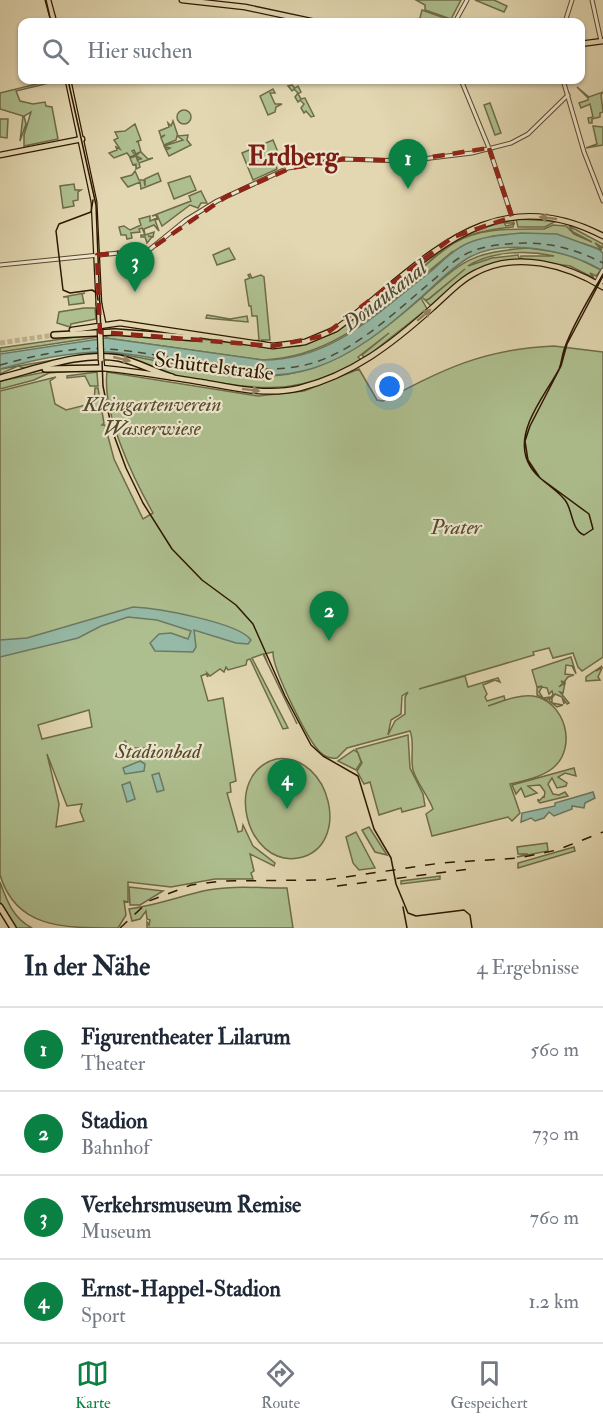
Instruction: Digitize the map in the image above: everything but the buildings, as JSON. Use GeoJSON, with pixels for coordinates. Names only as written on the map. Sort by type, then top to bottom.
{"type":"FeatureCollection","features":[{"type":"Feature","properties":{"kind":"highway"},"geometry":{"type":"LineString","coordinates":[[72,330],[54,334],[141,333],[197,338]]}},
{"type":"Feature","properties":{"kind":"highway"},"geometry":{"type":"LineString","coordinates":[[0,378],[75,360],[108,357],[126,360],[172,378]]}},
{"type":"Feature","properties":{"kind":"highway"},"geometry":{"type":"LineString","coordinates":[[38,369],[102,368]]}},
{"type":"Feature","properties":{"kind":"highway"},"geometry":{"type":"LineString","coordinates":[[0,907],[14,928]]}},
{"type":"Feature","properties":{"kind":"main road"},"geometry":{"type":"LineString","coordinates":[[48,0],[53,18]]}},
{"type":"Feature","properties":{"kind":"main road"},"geometry":{"type":"LineString","coordinates":[[182,0],[245,7],[296,18]]}},
{"type":"Feature","properties":{"kind":"main road"},"geometry":{"type":"LineString","coordinates":[[585,43],[602,41]]}},
{"type":"Feature","properties":{"kind":"main road"},"geometry":{"type":"LineString","coordinates":[[69,84],[94,202],[99,304],[103,317],[100,328],[102,368]]}},
{"type":"Feature","properties":{"kind":"main road"},"geometry":{"type":"LineString","coordinates":[[0,155],[82,139]]}},
{"type":"Feature","properties":{"kind":"main road"},"geometry":{"type":"LineString","coordinates":[[197,338],[282,346],[323,336],[355,315],[453,237],[482,224],[512,217],[565,220],[603,236]]}},
{"type":"Feature","properties":{"kind":"main road","name":"Schüttelstraße"},"geometry":{"type":"LineString","coordinates":[[102,368],[265,392],[298,388],[345,373],[379,351],[476,272],[500,264],[520,262],[552,265],[573,270],[600,285]]}},
{"type":"Feature","properties":{"kind":"main road"},"geometry":{"type":"LineString","coordinates":[[72,330],[100,328],[120,323],[234,341]]}},
{"type":"Feature","properties":{"kind":"street"},"geometry":{"type":"LineString","coordinates":[[457,18],[467,0]]}},
{"type":"Feature","properties":{"kind":"street"},"geometry":{"type":"LineString","coordinates":[[566,18],[572,0]]}},
{"type":"Feature","properties":{"kind":"street"},"geometry":{"type":"LineString","coordinates":[[592,0],[602,41]]}},
{"type":"Feature","properties":{"kind":"street"},"geometry":{"type":"LineString","coordinates":[[463,84],[489,148],[512,217]]}},
{"type":"Feature","properties":{"kind":"street"},"geometry":{"type":"LineString","coordinates":[[564,84],[584,152],[603,201]]}},
{"type":"Feature","properties":{"kind":"street"},"geometry":{"type":"LineString","coordinates":[[0,265],[149,250],[186,220],[217,201],[288,168],[343,159],[406,161],[489,148],[523,137],[568,95]]}},
{"type":"Feature","properties":{"kind":"street"},"geometry":{"type":"LineString","coordinates":[[600,285],[602,272]]}},
{"type":"Feature","properties":{"kind":"street"},"geometry":{"type":"LineString","coordinates":[[600,285],[603,279]]}},
{"type":"Feature","properties":{"kind":"highlighted area"},"geometry":{"type":"Polygon","coordinates":[[[489,148],[512,217],[453,237],[323,336],[273,346],[100,332],[97,255],[149,250],[227,196],[291,168],[343,159],[406,161],[489,148]]]}},
{"type":"Feature","properties":{"kind":"green space"},"geometry":{"type":"Polygon","coordinates":[[[416,0],[461,0],[452,18],[425,10],[425,5],[416,0]]]}},
{"type":"Feature","properties":{"kind":"green space"},"geometry":{"type":"Polygon","coordinates":[[[475,0],[494,0],[507,6],[504,12],[475,0]]]}},
{"type":"Feature","properties":{"kind":"green space"},"geometry":{"type":"Polygon","coordinates":[[[422,10],[444,18],[420,18],[422,10]]]}},
{"type":"Feature","properties":{"kind":"green space"},"geometry":{"type":"Polygon","coordinates":[[[45,84],[16,91],[20,101],[33,104],[45,102],[46,106],[52,107],[58,139],[24,146],[24,135],[31,112],[24,116],[26,124],[20,141],[23,116],[0,109],[0,93],[45,84]]]}},
{"type":"Feature","properties":{"kind":"green space"},"geometry":{"type":"Polygon","coordinates":[[[292,85],[295,88],[298,86],[301,92],[298,94],[301,99],[305,98],[314,116],[311,117],[306,111],[304,113],[301,108],[304,104],[300,100],[298,102],[295,97],[298,93],[294,89],[292,91],[288,86],[292,85]]]}},
{"type":"Feature","properties":{"kind":"green space"},"geometry":{"type":"Polygon","coordinates":[[[577,87],[589,97],[603,92],[601,95],[603,112],[600,113],[600,117],[592,119],[592,123],[589,123],[588,118],[593,117],[590,104],[581,108],[579,103],[588,98],[577,87]]]}},
{"type":"Feature","properties":{"kind":"green space"},"geometry":{"type":"Polygon","coordinates":[[[273,89],[275,93],[270,93],[275,104],[282,104],[276,107],[275,112],[268,115],[260,96],[273,89]]]}},
{"type":"Feature","properties":{"kind":"green space"},"geometry":{"type":"Polygon","coordinates":[[[490,103],[501,133],[495,135],[484,105],[490,103]]]}},
{"type":"Feature","properties":{"kind":"green space"},"geometry":{"type":"Polygon","coordinates":[[[181,110],[187,110],[191,117],[187,124],[181,124],[177,120],[177,114],[181,110]]]}},
{"type":"Feature","properties":{"kind":"green space"},"geometry":{"type":"Polygon","coordinates":[[[0,119],[8,119],[7,138],[0,137],[0,119]]]}},
{"type":"Feature","properties":{"kind":"green space"},"geometry":{"type":"Polygon","coordinates":[[[173,121],[178,136],[188,135],[187,140],[191,145],[169,156],[164,146],[183,140],[177,136],[176,140],[164,145],[161,138],[165,135],[161,137],[159,131],[169,127],[168,123],[171,126],[173,121]]]}},
{"type":"Feature","properties":{"kind":"green space"},"geometry":{"type":"Polygon","coordinates":[[[135,124],[141,140],[138,141],[141,152],[148,159],[153,158],[139,163],[140,167],[136,169],[136,164],[133,165],[130,158],[136,156],[140,152],[136,154],[134,150],[132,151],[135,155],[130,157],[127,153],[114,158],[109,153],[117,150],[116,147],[120,149],[114,140],[118,138],[115,132],[125,131],[135,124]]]}},
{"type":"Feature","properties":{"kind":"green space"},"geometry":{"type":"Polygon","coordinates":[[[593,126],[603,127],[603,145],[586,148],[597,144],[593,126]]]}},
{"type":"Feature","properties":{"kind":"green space"},"geometry":{"type":"Polygon","coordinates":[[[273,140],[282,162],[276,165],[277,169],[253,180],[242,153],[273,140]]]}},
{"type":"Feature","properties":{"kind":"green space"},"geometry":{"type":"Polygon","coordinates":[[[135,171],[139,180],[144,180],[145,186],[145,179],[158,173],[161,181],[141,189],[140,182],[128,187],[121,178],[132,175],[135,171]]]}},
{"type":"Feature","properties":{"kind":"green space"},"geometry":{"type":"Polygon","coordinates":[[[190,176],[196,190],[174,199],[168,183],[190,176]]]}},
{"type":"Feature","properties":{"kind":"green space"},"geometry":{"type":"Polygon","coordinates":[[[74,184],[75,190],[81,190],[78,192],[78,200],[73,201],[74,206],[63,208],[60,186],[74,184]]]}},
{"type":"Feature","properties":{"kind":"green space"},"geometry":{"type":"Polygon","coordinates":[[[201,191],[207,203],[201,203],[198,208],[190,205],[162,226],[157,215],[158,219],[155,220],[159,231],[154,225],[144,229],[145,235],[142,228],[139,229],[140,232],[131,233],[132,238],[127,239],[126,235],[121,235],[119,227],[124,226],[130,230],[141,225],[139,219],[150,216],[150,221],[157,218],[156,215],[152,216],[191,201],[189,196],[201,191]]]}},
{"type":"Feature","properties":{"kind":"green space"},"geometry":{"type":"Polygon","coordinates":[[[516,219],[556,221],[545,227],[518,227],[516,219]]]}},
{"type":"Feature","properties":{"kind":"green space"},"geometry":{"type":"Polygon","coordinates":[[[513,220],[514,223],[504,223],[506,226],[514,224],[513,227],[485,231],[451,243],[481,228],[513,220]]]}},
{"type":"Feature","properties":{"kind":"green space"},"geometry":{"type":"Polygon","coordinates":[[[553,225],[566,226],[574,234],[592,242],[573,232],[569,226],[603,244],[603,248],[595,243],[602,250],[582,243],[493,236],[452,252],[412,285],[409,282],[417,275],[409,281],[407,279],[448,247],[464,238],[475,234],[510,229],[544,229],[553,225]]]}},
{"type":"Feature","properties":{"kind":"green space"},"geometry":{"type":"Polygon","coordinates":[[[154,232],[153,237],[148,236],[152,237],[147,243],[145,237],[141,237],[154,232]]]}},
{"type":"Feature","properties":{"kind":"green space"},"geometry":{"type":"Polygon","coordinates":[[[445,247],[422,269],[408,276],[445,247]]]}},
{"type":"Feature","properties":{"kind":"green space"},"geometry":{"type":"Polygon","coordinates":[[[229,248],[235,259],[217,265],[213,255],[229,248]]]}},
{"type":"Feature","properties":{"kind":"green space"},"geometry":{"type":"Polygon","coordinates":[[[528,248],[569,254],[601,270],[596,276],[590,273],[594,278],[570,266],[521,259],[521,256],[554,256],[509,253],[487,257],[468,266],[492,258],[518,255],[520,260],[482,269],[452,288],[431,306],[426,301],[428,299],[425,300],[422,297],[459,266],[469,260],[494,252],[528,248]]]}},
{"type":"Feature","properties":{"kind":"green space"},"geometry":{"type":"Polygon","coordinates":[[[250,274],[252,278],[261,275],[264,277],[270,340],[261,340],[267,343],[255,341],[259,340],[257,316],[252,316],[245,280],[250,278],[248,275],[250,274]]]}},
{"type":"Feature","properties":{"kind":"green space"},"geometry":{"type":"Polygon","coordinates":[[[404,279],[410,286],[360,325],[324,345],[284,358],[262,360],[106,338],[107,333],[193,338],[271,348],[300,346],[333,333],[404,279]]]}},
{"type":"Feature","properties":{"kind":"green space"},"geometry":{"type":"Polygon","coordinates":[[[85,293],[82,294],[84,303],[69,305],[68,297],[63,297],[85,293]]]}},
{"type":"Feature","properties":{"kind":"green space"},"geometry":{"type":"Polygon","coordinates":[[[421,298],[427,309],[365,358],[362,355],[389,333],[358,357],[361,360],[321,379],[303,384],[286,387],[249,387],[184,378],[161,373],[128,359],[106,354],[115,353],[232,374],[269,376],[291,374],[332,360],[351,350],[388,326],[421,298]]]}},
{"type":"Feature","properties":{"kind":"green space"},"geometry":{"type":"Polygon","coordinates":[[[95,308],[96,319],[71,324],[70,327],[57,323],[59,312],[95,308]]]}},
{"type":"Feature","properties":{"kind":"green space"},"geometry":{"type":"Polygon","coordinates":[[[207,315],[230,319],[247,316],[248,322],[206,318],[207,315]]]}},
{"type":"Feature","properties":{"kind":"green space"},"geometry":{"type":"Polygon","coordinates":[[[89,335],[105,336],[0,352],[0,348],[89,335]]]}},
{"type":"Feature","properties":{"kind":"green space","name":"Prater"},"geometry":{"type":"Polygon","coordinates":[[[554,346],[603,352],[603,657],[582,671],[573,653],[553,658],[549,648],[533,652],[534,655],[419,689],[465,676],[468,687],[498,678],[500,682],[495,680],[483,685],[487,694],[485,697],[487,701],[504,696],[505,700],[488,706],[521,696],[533,696],[553,706],[564,726],[565,749],[561,759],[549,771],[510,784],[520,813],[512,821],[508,817],[432,836],[426,814],[433,809],[413,770],[410,731],[347,748],[337,758],[326,756],[314,745],[300,720],[278,673],[273,652],[264,654],[297,724],[263,654],[252,658],[288,728],[283,729],[250,659],[247,660],[246,665],[228,670],[226,667],[224,672],[220,669],[210,676],[207,673],[208,677],[206,674],[201,676],[208,701],[223,698],[236,781],[230,783],[231,792],[227,793],[238,832],[242,831],[243,825],[253,846],[275,863],[274,866],[250,854],[254,871],[251,873],[253,879],[215,879],[171,887],[128,882],[128,902],[124,901],[126,915],[118,928],[60,925],[29,915],[17,906],[7,892],[0,875],[0,391],[56,377],[50,381],[55,404],[66,410],[94,403],[95,388],[98,388],[104,423],[102,425],[105,425],[114,459],[143,519],[153,513],[128,464],[114,425],[109,406],[107,372],[258,396],[304,391],[359,369],[377,400],[383,401],[445,370],[485,356],[554,346]],[[408,692],[402,696],[401,714],[391,720],[388,735],[395,721],[405,714],[405,697],[408,692]],[[89,710],[38,725],[42,739],[92,727],[89,710]],[[47,754],[59,804],[56,827],[84,821],[80,811],[82,804],[67,806],[47,754]]]}},
{"type":"Feature","properties":{"kind":"green space"},"geometry":{"type":"Polygon","coordinates":[[[96,353],[24,368],[18,366],[96,353]]]}},
{"type":"Feature","properties":{"kind":"green space"},"geometry":{"type":"Polygon","coordinates":[[[18,366],[0,374],[0,369],[18,366]]]}},
{"type":"Feature","properties":{"kind":"green space"},"geometry":{"type":"Polygon","coordinates":[[[55,370],[85,370],[49,373],[34,380],[0,389],[0,381],[55,370]]]}},
{"type":"Feature","properties":{"kind":"green space"},"geometry":{"type":"Polygon","coordinates":[[[97,372],[98,386],[90,386],[85,376],[67,378],[67,376],[97,372]]]}},
{"type":"Feature","properties":{"kind":"green space"},"geometry":{"type":"Polygon","coordinates":[[[571,657],[576,674],[572,666],[566,665],[565,674],[574,675],[568,677],[564,682],[561,681],[563,683],[559,687],[565,683],[563,693],[560,692],[569,703],[567,704],[564,700],[564,704],[562,697],[555,694],[552,703],[563,705],[557,707],[549,701],[553,694],[552,691],[549,694],[547,688],[542,687],[539,692],[543,698],[537,695],[537,688],[542,686],[537,687],[532,670],[571,657]]]}},
{"type":"Feature","properties":{"kind":"green space"},"geometry":{"type":"Polygon","coordinates":[[[602,666],[596,671],[602,668],[598,677],[600,680],[586,681],[586,677],[602,666]]]}},
{"type":"Feature","properties":{"kind":"green space"},"geometry":{"type":"Polygon","coordinates":[[[408,735],[410,768],[423,794],[425,806],[402,812],[401,808],[379,815],[370,782],[364,784],[357,771],[362,763],[356,749],[408,735]]]}},
{"type":"Feature","properties":{"kind":"green space"},"geometry":{"type":"Polygon","coordinates":[[[354,750],[358,753],[361,762],[356,770],[338,761],[354,750]]]}},
{"type":"Feature","properties":{"kind":"green space"},"geometry":{"type":"Polygon","coordinates":[[[276,759],[295,761],[310,770],[322,785],[328,802],[330,820],[326,837],[315,851],[298,858],[280,857],[265,848],[254,835],[247,818],[246,799],[249,782],[259,768],[276,759]]]}},
{"type":"Feature","properties":{"kind":"green space"},"geometry":{"type":"Polygon","coordinates":[[[574,768],[576,776],[565,773],[558,777],[567,783],[566,786],[557,788],[552,778],[548,784],[553,794],[559,795],[565,792],[568,796],[540,803],[538,801],[538,799],[539,801],[544,796],[544,798],[545,792],[540,785],[528,786],[537,793],[525,797],[521,788],[516,794],[512,785],[574,768]]]}},
{"type":"Feature","properties":{"kind":"green space"},"geometry":{"type":"Polygon","coordinates":[[[369,827],[387,855],[375,852],[362,830],[369,827]]]}},
{"type":"Feature","properties":{"kind":"green space"},"geometry":{"type":"Polygon","coordinates":[[[356,832],[375,868],[359,870],[353,863],[346,837],[356,832]]]}},
{"type":"Feature","properties":{"kind":"green space"},"geometry":{"type":"Polygon","coordinates":[[[547,843],[548,851],[517,857],[528,854],[518,854],[517,847],[547,843]]]}},
{"type":"Feature","properties":{"kind":"green space"},"geometry":{"type":"Polygon","coordinates":[[[574,847],[575,851],[518,868],[518,863],[574,847]]]}},
{"type":"Feature","properties":{"kind":"green space"},"geometry":{"type":"Polygon","coordinates":[[[440,876],[440,879],[401,884],[401,881],[440,876]]]}},
{"type":"Feature","properties":{"kind":"green space"},"geometry":{"type":"Polygon","coordinates":[[[0,882],[15,914],[32,928],[16,928],[13,925],[0,902],[0,882]]]}},
{"type":"Feature","properties":{"kind":"green space"},"geometry":{"type":"Polygon","coordinates":[[[129,887],[163,891],[140,905],[130,905],[129,887]]]}},
{"type":"Feature","properties":{"kind":"green space"},"geometry":{"type":"Polygon","coordinates":[[[287,888],[293,928],[147,928],[147,922],[149,925],[150,920],[147,919],[146,911],[140,919],[132,921],[129,909],[213,889],[287,888]]]}},
{"type":"Feature","properties":{"kind":"shaded area","name":"Donaukanal"},"geometry":{"type":"Polygon","coordinates":[[[521,233],[557,234],[598,249],[603,253],[603,271],[572,257],[537,249],[500,248],[483,252],[455,267],[396,319],[357,348],[314,368],[288,374],[236,374],[108,352],[40,359],[0,369],[0,354],[106,338],[263,360],[288,358],[311,352],[333,343],[373,317],[461,247],[473,241],[521,233]]]}},
{"type":"Feature","properties":{"kind":"shaded area"},"geometry":{"type":"Polygon","coordinates":[[[133,607],[177,613],[214,622],[243,633],[251,640],[248,644],[236,643],[194,630],[196,647],[193,652],[155,651],[150,643],[159,634],[171,633],[188,639],[191,631],[157,620],[128,617],[101,626],[78,638],[0,657],[0,640],[27,638],[133,607]]]}},
{"type":"Feature","properties":{"kind":"shaded area"},"geometry":{"type":"Polygon","coordinates":[[[125,741],[131,748],[147,748],[148,754],[137,756],[133,749],[121,753],[120,749],[125,741]]]}},
{"type":"Feature","properties":{"kind":"shaded area"},"geometry":{"type":"Polygon","coordinates":[[[140,761],[145,764],[144,771],[125,774],[123,768],[140,761]]]}},
{"type":"Feature","properties":{"kind":"shaded area"},"geometry":{"type":"Polygon","coordinates":[[[159,773],[164,790],[157,792],[152,775],[159,773]]]}},
{"type":"Feature","properties":{"kind":"shaded area"},"geometry":{"type":"Polygon","coordinates":[[[130,782],[135,799],[127,802],[122,785],[130,782]]]}},
{"type":"Feature","properties":{"kind":"shaded area"},"geometry":{"type":"Polygon","coordinates":[[[593,792],[595,798],[585,803],[584,808],[572,806],[572,809],[554,816],[549,812],[544,818],[535,821],[531,818],[521,822],[522,813],[555,806],[555,803],[593,792]]]}},
{"type":"Feature","properties":{"kind":"ferry route"},"geometry":{"type":"LineString","coordinates":[[0,365],[26,358],[95,348],[240,368],[292,367],[316,362],[348,347],[391,316],[452,263],[475,250],[508,244],[546,244],[575,251],[603,263]]}},
{"type":"Feature","properties":{"kind":"tunnel"},"geometry":{"type":"LineString","coordinates":[[0,343],[54,335]]}},
{"type":"Feature","properties":{"kind":"tram line"},"geometry":{"type":"LineString","coordinates":[[46,0],[50,18]]}},
{"type":"Feature","properties":{"kind":"tram line"},"geometry":{"type":"LineString","coordinates":[[69,84],[96,205],[103,386],[112,430],[126,468],[143,503],[172,549],[202,580],[236,605],[253,624],[285,696],[311,745],[323,756],[358,776],[374,829],[391,858],[396,884],[408,913],[416,916],[464,910],[470,915],[472,928]]}},
{"type":"Feature","properties":{"kind":"tram line"},"geometry":{"type":"LineString","coordinates":[[93,200],[91,212],[59,224],[56,231],[63,290],[70,293],[92,290],[97,293],[98,300]]}},
{"type":"Feature","properties":{"kind":"tram line"},"geometry":{"type":"LineString","coordinates":[[603,274],[573,328],[564,350],[559,369],[534,411],[529,423],[526,434],[524,446],[526,457],[533,471],[538,476],[543,481],[560,494],[565,500],[574,524],[584,535],[593,529],[589,514],[540,478],[528,460],[525,441],[530,426],[561,366],[567,344],[603,276]]}},
{"type":"Feature","properties":{"kind":"tram line"},"geometry":{"type":"LineString","coordinates":[[403,907],[407,928]]}},
{"type":"Feature","properties":{"kind":"railway"},"geometry":{"type":"LineString","coordinates":[[120,928],[149,901],[191,885],[221,881],[325,880],[441,863],[519,858],[557,850],[603,832]]}},
{"type":"Feature","properties":{"kind":"railway"},"geometry":{"type":"LineString","coordinates":[[337,886],[470,869]]}},
{"type":"Feature","properties":{"kind":"place","name":"Figurentheater Lilarum"},"geometry":{"type":"Point","coordinates":[408,189]}},
{"type":"Feature","properties":{"kind":"place","name":"Verkehrsmuseum Remise"},"geometry":{"type":"Point","coordinates":[135,292]}},
{"type":"Feature","properties":{"kind":"place","name":"Stadion"},"geometry":{"type":"Point","coordinates":[329,641]}},
{"type":"Feature","properties":{"kind":"place","name":"Ernst-Happel-Stadion"},"geometry":{"type":"Point","coordinates":[287,809]}},
{"type":"Feature","properties":{"kind":"district","name":"Erdberg"},"geometry":{"type":"Point","coordinates":[293,156]}},
{"type":"Feature","properties":{"kind":"park label","name":"Kleingartenverein Wasserwiese"},"geometry":{"type":"Point","coordinates":[152,416]}},
{"type":"Feature","properties":{"kind":"park label","name":"Stadionbad"},"geometry":{"type":"Point","coordinates":[158,751]}}]}
